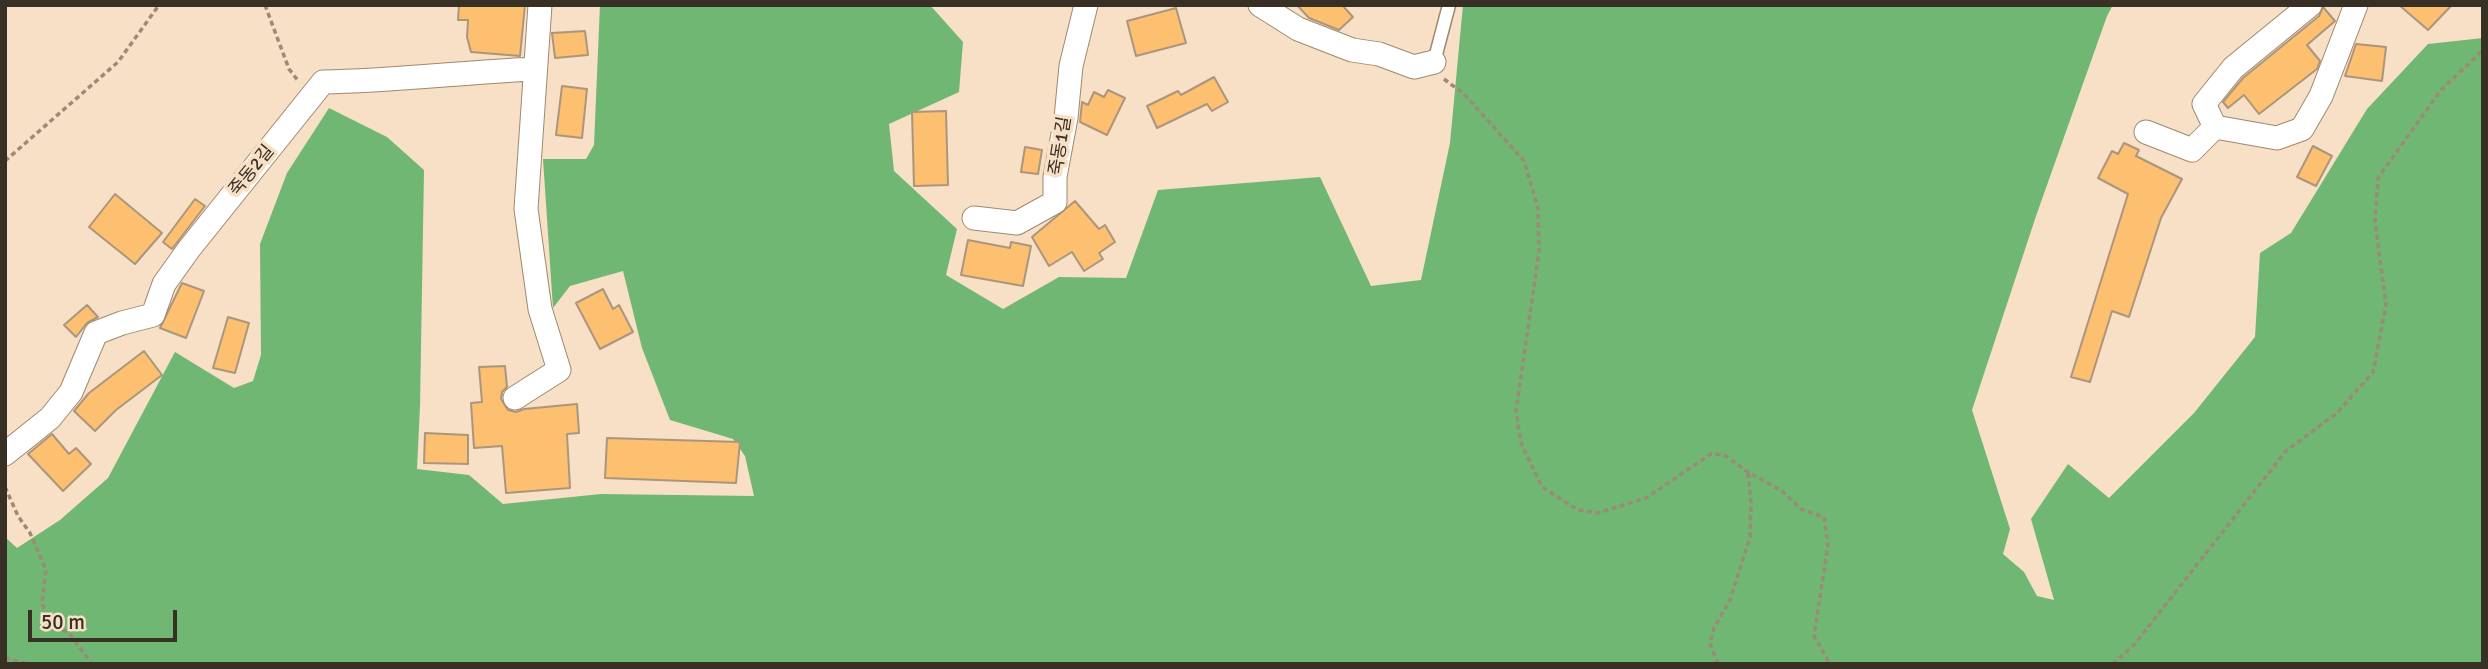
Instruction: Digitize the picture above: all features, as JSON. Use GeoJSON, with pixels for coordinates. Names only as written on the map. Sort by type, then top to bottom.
{"type":"FeatureCollection","features":[{"type":"Feature","properties":{"kind":"street"},"geometry":{"type":"LineString","coordinates":[[515,398],[559,370],[540,309],[526,209],[540,5]]}},
{"type":"Feature","properties":{"kind":"street","name":"죽동1길"},"geometry":{"type":"LineString","coordinates":[[974,218],[1017,223],[1055,202],[1055,177],[1066,117],[1071,66],[1086,5]]}},
{"type":"Feature","properties":{"kind":"street"},"geometry":{"type":"LineString","coordinates":[[1260,5],[1298,29],[1352,50],[1378,54],[1414,67],[1434,62]]}},
{"type":"Feature","properties":{"kind":"street"},"geometry":{"type":"LineString","coordinates":[[2215,127],[2204,104],[2233,68],[2310,5]]}},
{"type":"Feature","properties":{"kind":"street"},"geometry":{"type":"LineString","coordinates":[[2215,127],[2277,138],[2302,129],[2321,96],[2356,5]]}},
{"type":"Feature","properties":{"kind":"street","name":"죽동2길"},"geometry":{"type":"LineString","coordinates":[[5,454],[50,418],[71,392],[96,333],[153,314],[164,284],[189,249],[323,82],[376,81],[475,71],[536,69]]}},
{"type":"Feature","properties":{"kind":"street"},"geometry":{"type":"LineString","coordinates":[[2146,132],[2192,150],[2215,127]]}},
{"type":"Feature","properties":{"kind":"lane"},"geometry":{"type":"LineString","coordinates":[[1434,62],[1449,5]]}},
{"type":"Feature","properties":{"kind":"path"},"geometry":{"type":"LineString","coordinates":[[5,161],[118,62],[159,5]]}},
{"type":"Feature","properties":{"kind":"path"},"geometry":{"type":"LineString","coordinates":[[265,5],[289,69],[311,97]]}},
{"type":"Feature","properties":{"kind":"path"},"geometry":{"type":"LineString","coordinates":[[2113,664],[2134,645],[2286,451],[2337,413],[2373,372],[2386,306],[2375,222],[2378,178],[2441,90],[2483,50]]}},
{"type":"Feature","properties":{"kind":"path"},"geometry":{"type":"LineString","coordinates":[[1446,82],[1464,94],[1524,161],[1538,208],[1539,252],[1516,411],[1521,443],[1542,487],[1578,510],[1598,513],[1646,498],[1711,454],[1724,454],[1748,472],[1782,491],[1801,509],[1824,517],[1828,545],[1814,636],[1829,664]]}},
{"type":"Feature","properties":{"kind":"path"},"geometry":{"type":"LineString","coordinates":[[1718,664],[1710,644],[1714,628],[1730,600],[1750,537],[1748,472]]}},
{"type":"Feature","properties":{"kind":"path"},"geometry":{"type":"LineString","coordinates":[[5,487],[46,570],[42,604],[52,624],[69,633],[92,664]]}},
{"type":"Feature","properties":{"kind":"path"},"geometry":{"type":"LineString","coordinates":[[5,658],[27,664]]}},
{"type":"Feature","properties":{"kind":"green space"},"geometry":{"type":"Polygon","coordinates":[[[600,5],[930,5],[963,42],[959,92],[889,124],[894,171],[957,229],[946,275],[1003,309],[1059,277],[1126,278],[1158,190],[1320,177],[1371,286],[1421,280],[1450,143],[1463,5],[2113,5],[2036,216],[1972,410],[2010,529],[2003,554],[2024,572],[2037,596],[2054,600],[2031,519],[2068,464],[2109,498],[2194,413],[2255,337],[2260,253],[2291,233],[2367,109],[2428,44],[2483,38],[2483,664],[5,664],[5,537],[17,548],[60,520],[108,478],[175,352],[234,388],[253,381],[261,355],[260,244],[287,173],[329,108],[387,137],[424,170],[417,469],[469,475],[503,504],[601,494],[754,496],[745,456],[733,439],[670,420],[642,348],[623,271],[570,286],[553,308],[543,159],[586,159],[594,145],[600,5]]]}},
{"type":"Feature","properties":{"kind":"building"},"geometry":{"type":"Polygon","coordinates":[[[459,5],[525,5],[520,56],[471,52],[467,37],[468,20],[458,20],[459,5]]]}},
{"type":"Feature","properties":{"kind":"building"},"geometry":{"type":"Polygon","coordinates":[[[1297,5],[1342,5],[1353,17],[1339,30],[1309,18],[1297,5]]]}},
{"type":"Feature","properties":{"kind":"building"},"geometry":{"type":"Polygon","coordinates":[[[2399,5],[2452,5],[2428,30],[2399,5]]]}},
{"type":"Feature","properties":{"kind":"building"},"geometry":{"type":"Polygon","coordinates":[[[2323,7],[2335,21],[2307,45],[2320,61],[2317,69],[2259,114],[2244,95],[2228,108],[2223,102],[2243,78],[2319,16],[2323,7]]]}},
{"type":"Feature","properties":{"kind":"building"},"geometry":{"type":"Polygon","coordinates":[[[1176,8],[1186,43],[1136,56],[1127,21],[1176,8]]]}},
{"type":"Feature","properties":{"kind":"building"},"geometry":{"type":"Polygon","coordinates":[[[585,31],[588,55],[555,58],[552,33],[585,31]]]}},
{"type":"Feature","properties":{"kind":"building"},"geometry":{"type":"Polygon","coordinates":[[[2356,44],[2386,47],[2382,81],[2345,76],[2356,44]]]}},
{"type":"Feature","properties":{"kind":"building"},"geometry":{"type":"Polygon","coordinates":[[[1214,77],[1228,102],[1212,111],[1207,104],[1157,128],[1147,106],[1178,91],[1181,95],[1214,77]]]}},
{"type":"Feature","properties":{"kind":"building"},"geometry":{"type":"Polygon","coordinates":[[[562,86],[587,89],[582,138],[556,135],[562,86]]]}},
{"type":"Feature","properties":{"kind":"building"},"geometry":{"type":"Polygon","coordinates":[[[1108,90],[1125,98],[1107,135],[1080,122],[1082,102],[1088,105],[1094,92],[1104,97],[1108,90]]]}},
{"type":"Feature","properties":{"kind":"building"},"geometry":{"type":"Polygon","coordinates":[[[946,111],[948,185],[914,186],[912,112],[946,111]]]}},
{"type":"Feature","properties":{"kind":"building"},"geometry":{"type":"Polygon","coordinates":[[[2124,143],[2139,150],[2136,156],[2182,179],[2161,218],[2129,317],[2112,311],[2090,382],[2071,377],[2128,194],[2098,178],[2112,151],[2118,154],[2124,143]]]}},
{"type":"Feature","properties":{"kind":"building"},"geometry":{"type":"Polygon","coordinates":[[[2313,146],[2332,156],[2316,186],[2297,177],[2313,146]]]}},
{"type":"Feature","properties":{"kind":"building"},"geometry":{"type":"Polygon","coordinates":[[[1025,147],[1042,150],[1038,174],[1021,172],[1025,147]]]}},
{"type":"Feature","properties":{"kind":"building"},"geometry":{"type":"Polygon","coordinates":[[[115,194],[162,233],[135,264],[89,227],[115,194]]]}},
{"type":"Feature","properties":{"kind":"building"},"geometry":{"type":"Polygon","coordinates":[[[195,199],[205,206],[172,249],[163,242],[195,199]]]}},
{"type":"Feature","properties":{"kind":"building"},"geometry":{"type":"Polygon","coordinates":[[[1075,201],[1099,229],[1105,225],[1115,242],[1099,253],[1103,259],[1084,271],[1072,252],[1049,266],[1032,237],[1075,201]]]}},
{"type":"Feature","properties":{"kind":"building"},"geometry":{"type":"Polygon","coordinates":[[[968,240],[1010,248],[1011,242],[1031,246],[1023,286],[961,275],[968,240]]]}},
{"type":"Feature","properties":{"kind":"building"},"geometry":{"type":"Polygon","coordinates":[[[182,283],[204,291],[186,338],[160,328],[182,283]]]}},
{"type":"Feature","properties":{"kind":"building"},"geometry":{"type":"Polygon","coordinates":[[[603,289],[613,309],[619,305],[633,332],[600,349],[576,303],[603,289]]]}},
{"type":"Feature","properties":{"kind":"building"},"geometry":{"type":"Polygon","coordinates":[[[87,305],[98,317],[87,323],[76,337],[64,325],[87,305]]]}},
{"type":"Feature","properties":{"kind":"building"},"geometry":{"type":"Polygon","coordinates":[[[228,317],[249,323],[235,373],[213,368],[228,317]]]}},
{"type":"Feature","properties":{"kind":"building"},"geometry":{"type":"Polygon","coordinates":[[[144,351],[162,375],[116,410],[95,431],[74,411],[89,393],[144,351]]]}},
{"type":"Feature","properties":{"kind":"building"},"geometry":{"type":"Polygon","coordinates":[[[505,366],[507,387],[502,392],[501,399],[508,410],[516,412],[577,404],[579,433],[567,434],[570,488],[506,493],[502,446],[474,448],[471,403],[482,402],[479,367],[505,366]]]}},
{"type":"Feature","properties":{"kind":"building"},"geometry":{"type":"Polygon","coordinates":[[[425,433],[468,435],[468,464],[424,463],[425,433]]]}},
{"type":"Feature","properties":{"kind":"building"},"geometry":{"type":"Polygon","coordinates":[[[52,434],[69,454],[76,448],[91,464],[63,491],[28,454],[52,434]]]}},
{"type":"Feature","properties":{"kind":"building"},"geometry":{"type":"Polygon","coordinates":[[[607,438],[740,442],[736,483],[605,478],[607,438]]]}}]}
